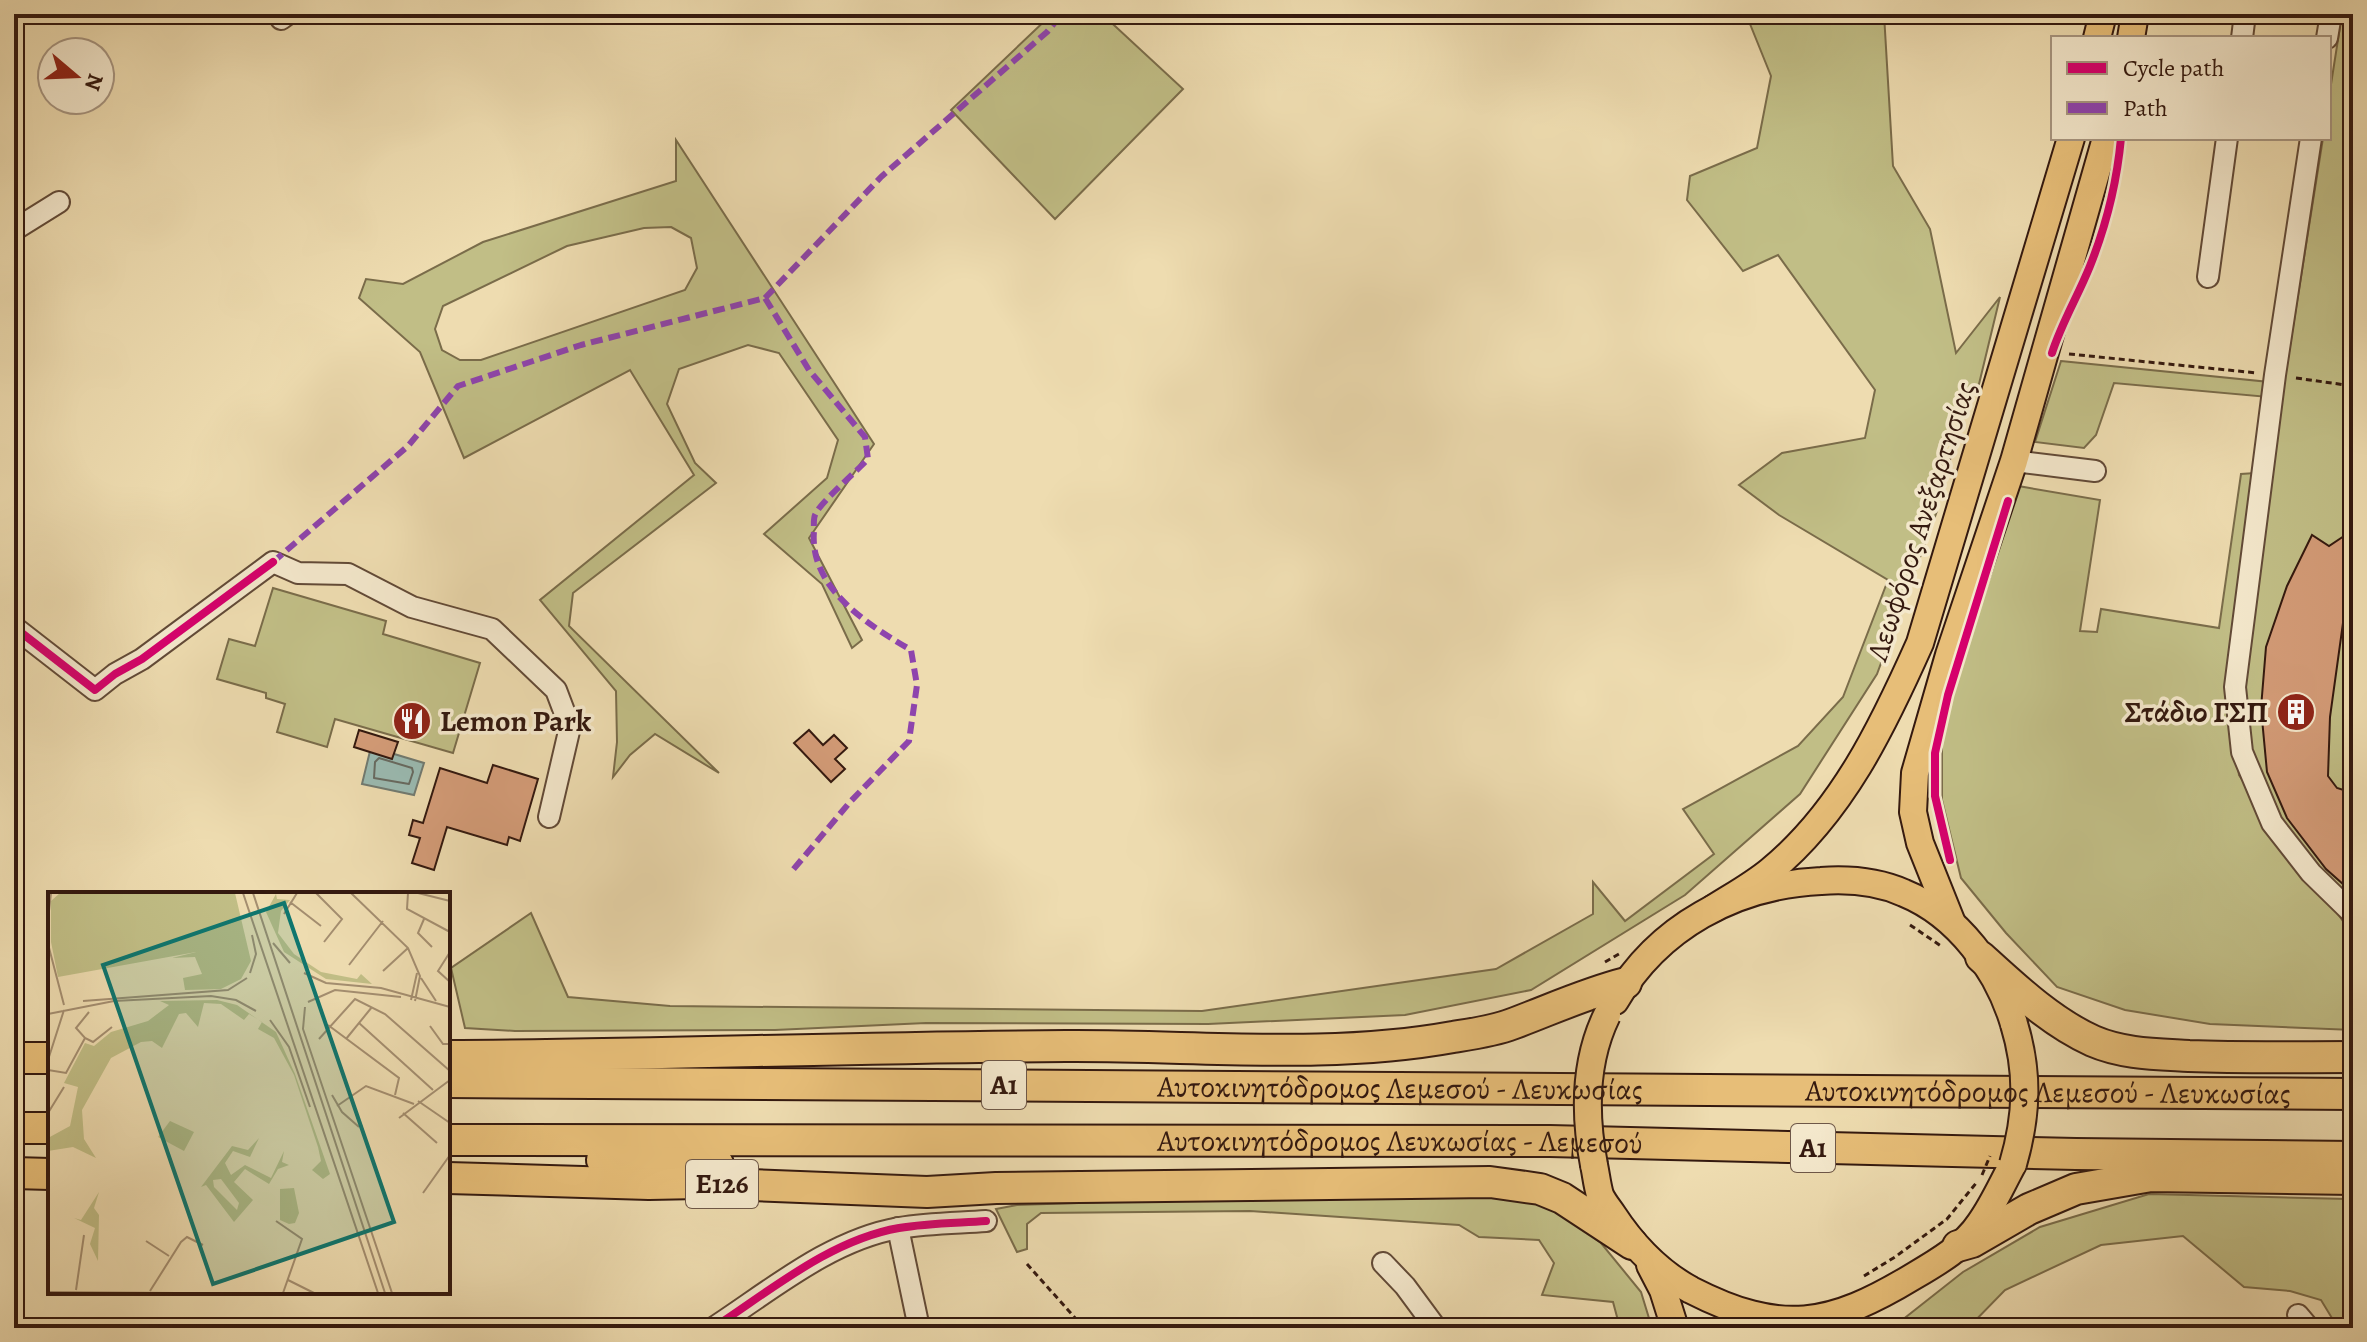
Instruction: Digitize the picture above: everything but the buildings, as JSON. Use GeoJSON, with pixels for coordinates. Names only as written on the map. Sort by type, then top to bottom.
{"type":"FeatureCollection","features":[{"type":"Feature","properties":{"kind":"highway"},"geometry":{"type":"LineString","coordinates":[[1981,957],[2021,993],[2074,1031],[2122,1051],[2209,1056],[2353,1057]]}},
{"type":"Feature","properties":{"kind":"highway"},"geometry":{"type":"LineString","coordinates":[[450,1056],[653,1055],[938,1046],[1303,1050],[1400,1045],[1509,1025],[1592,991],[1615,972]]}},
{"type":"Feature","properties":{"kind":"highway"},"geometry":{"type":"LineString","coordinates":[[14,1058],[48,1058]]}},
{"type":"Feature","properties":{"kind":"highway"},"geometry":{"type":"LineString","coordinates":[[14,1079],[48,1079]]}},
{"type":"Feature","properties":{"kind":"highway","name":"Αυτοκινητόδρομος Λεμεσού - Λευκωσίας"},"geometry":{"type":"LineString","coordinates":[[450,1082],[2353,1094]]}},
{"type":"Feature","properties":{"kind":"highway"},"geometry":{"type":"LineString","coordinates":[[14,1128],[48,1128]]}},
{"type":"Feature","properties":{"kind":"highway","name":"Αυτοκινητόδρομος Λευκωσίας - Λεμεσού"},"geometry":{"type":"LineString","coordinates":[[450,1140],[1550,1141],[2076,1154],[2353,1157]]}},
{"type":"Feature","properties":{"kind":"highway"},"geometry":{"type":"LineString","coordinates":[[450,1151],[499,1158]]}},
{"type":"Feature","properties":{"kind":"highway"},"geometry":{"type":"LineString","coordinates":[[450,1159],[702,1163],[996,1188],[1490,1182],[1540,1189],[1562,1198],[1638,1250]]}},
{"type":"Feature","properties":{"kind":"highway"},"geometry":{"type":"LineString","coordinates":[[14,1160],[48,1160]]}},
{"type":"Feature","properties":{"kind":"highway"},"geometry":{"type":"LineString","coordinates":[[14,1173],[48,1174]]}},
{"type":"Feature","properties":{"kind":"highway"},"geometry":{"type":"LineString","coordinates":[[1958,1246],[1972,1242],[2029,1209],[2076,1189],[2151,1176],[2353,1179]]}},
{"type":"Feature","properties":{"kind":"highway","name":"E126"},"geometry":{"type":"LineString","coordinates":[[450,1178],[927,1192],[996,1188]]}},
{"type":"Feature","properties":{"kind":"main road"},"geometry":{"type":"LineString","coordinates":[[2098,36],[2103,14]]}},
{"type":"Feature","properties":{"kind":"main road"},"geometry":{"type":"LineString","coordinates":[[2131,36],[2135,14]]}},
{"type":"Feature","properties":{"kind":"main road","name":"Λεωφόρος Ανεξαρτησίας"},"geometry":{"type":"LineString","coordinates":[[1714,908],[1770,872],[1803,841],[1837,799],[1886,718],[1920,643],[2070,140]]}},
{"type":"Feature","properties":{"kind":"main road"},"geometry":{"type":"LineString","coordinates":[[1947,935],[1913,812],[1915,773],[1949,655],[2014,461],[2105,140]]}},
{"type":"Feature","properties":{"kind":"main road"},"geometry":{"type":"LineString","coordinates":[[1638,1250],[1671,1279],[1720,1305],[1784,1321],[1816,1320],[1847,1311],[1930,1267],[1958,1246],[1980,1224],[2013,1164],[2026,1102],[2025,1071],[2014,1024],[1999,985],[1981,957],[1947,935],[1903,892],[1844,880],[1791,882],[1740,895],[1695,917],[1652,951],[1615,972],[1607,1015],[1595,1039],[1586,1092],[1594,1165],[1600,1196],[1663,1290],[1675,1328]]}},
{"type":"Feature","properties":{"kind":"main road"},"geometry":{"type":"LineString","coordinates":[[1842,1328],[1876,1298]]}},
{"type":"Feature","properties":{"kind":"street"},"geometry":{"type":"LineString","coordinates":[[2242,36],[2245,14]]}},
{"type":"Feature","properties":{"kind":"street"},"geometry":{"type":"LineString","coordinates":[[2327,36],[2331,14]]}},
{"type":"Feature","properties":{"kind":"street"},"geometry":{"type":"LineString","coordinates":[[2208,277],[2227,140]]}},
{"type":"Feature","properties":{"kind":"street"},"geometry":{"type":"LineString","coordinates":[[2311,140],[2275,375],[2235,687],[2242,752],[2272,823],[2311,873],[2353,914]]}},
{"type":"Feature","properties":{"kind":"street"},"geometry":{"type":"LineString","coordinates":[[14,230],[59,202]]}},
{"type":"Feature","properties":{"kind":"street"},"geometry":{"type":"LineString","coordinates":[[2014,461],[2095,471]]}},
{"type":"Feature","properties":{"kind":"street"},"geometry":{"type":"LineString","coordinates":[[14,627],[95,690],[273,562],[298,573],[348,574],[412,607],[492,629],[556,690],[570,727],[549,817]]}},
{"type":"Feature","properties":{"kind":"street"},"geometry":{"type":"LineString","coordinates":[[713,1328],[847,1245],[898,1228],[986,1221]]}},
{"type":"Feature","properties":{"kind":"street"},"geometry":{"type":"LineString","coordinates":[[898,1228],[919,1328]]}},
{"type":"Feature","properties":{"kind":"street"},"geometry":{"type":"LineString","coordinates":[[1383,1263],[1405,1286],[1436,1328]]}},
{"type":"Feature","properties":{"kind":"path"},"geometry":{"type":"LineString","coordinates":[[2048,343],[2052,353],[2275,375],[2353,386]]}},
{"type":"Feature","properties":{"kind":"path"},"geometry":{"type":"LineString","coordinates":[[1945,482],[1956,431],[1969,411]]}},
{"type":"Feature","properties":{"kind":"path"},"geometry":{"type":"LineString","coordinates":[[1910,925],[1947,935]]}},
{"type":"Feature","properties":{"kind":"path"},"geometry":{"type":"LineString","coordinates":[[1615,972],[1630,948]]}},
{"type":"Feature","properties":{"kind":"path"},"geometry":{"type":"LineString","coordinates":[[1875,1328],[1876,1298],[1895,1257],[1947,1219],[1982,1175]]}},
{"type":"Feature","properties":{"kind":"path"},"geometry":{"type":"LineString","coordinates":[[1027,1264],[1084,1328]]}},
{"type":"Feature","properties":{"kind":"shaded area"},"geometry":{"type":"Polygon","coordinates":[[[1052,14],[1102,14],[1183,89],[1055,219],[951,110],[1052,14]]]}},
{"type":"Feature","properties":{"kind":"shaded area"},"geometry":{"type":"Polygon","coordinates":[[[1746,14],[1884,14],[1893,166],[1930,229],[1956,353],[2000,297],[1979,384],[1944,438],[1937,511],[1877,674],[1800,794],[1685,895],[1531,990],[1405,1015],[1208,1024],[926,1023],[775,1030],[515,1031],[465,1028],[451,968],[531,913],[568,997],[670,1006],[1202,1011],[1496,969],[1593,914],[1593,882],[1625,921],[1714,854],[1683,809],[1798,746],[1843,697],[1888,580],[1779,515],[1739,485],[1782,453],[1865,438],[1875,390],[1778,255],[1743,271],[1687,200],[1690,176],[1757,148],[1771,76],[1746,14]]]}},
{"type":"Feature","properties":{"kind":"shaded area"},"geometry":{"type":"Polygon","coordinates":[[[2342,14],[2353,14],[2353,916],[2322,892],[2353,931],[2353,1030],[2210,1024],[2125,1010],[2057,987],[2006,933],[1961,878],[1942,800],[1942,730],[2018,486],[2100,500],[2080,631],[2097,632],[2101,609],[2219,628],[2241,474],[2255,473],[2228,693],[2239,775],[2256,799],[2239,667],[2323,140],[2331,140],[2331,84],[2342,14]]]}},
{"type":"Feature","properties":{"kind":"shaded area"},"geometry":{"type":"Polygon","coordinates":[[[676,140],[874,444],[809,538],[862,640],[852,648],[822,584],[764,534],[827,478],[838,440],[779,353],[748,345],[679,369],[667,404],[695,463],[716,483],[573,593],[569,626],[719,773],[655,734],[630,755],[613,777],[617,742],[616,691],[540,600],[694,475],[630,370],[464,458],[420,352],[359,298],[366,279],[403,284],[483,242],[676,181],[676,140]],[[671,227],[644,228],[567,246],[443,306],[435,329],[442,350],[460,360],[481,360],[685,290],[697,268],[691,238],[671,227]]]}},
{"type":"Feature","properties":{"kind":"shaded area"},"geometry":{"type":"Polygon","coordinates":[[[2061,361],[2269,382],[2268,397],[2114,383],[2096,435],[2084,448],[2035,442],[2061,361]]]}},
{"type":"Feature","properties":{"kind":"shaded area"},"geometry":{"type":"Polygon","coordinates":[[[273,588],[386,621],[383,634],[480,663],[453,753],[335,719],[327,747],[277,732],[285,704],[266,698],[266,693],[217,679],[229,639],[255,646],[273,588]]]}},
{"type":"Feature","properties":{"kind":"shaded area"},"geometry":{"type":"Polygon","coordinates":[[[1468,1190],[1549,1204],[1601,1243],[1641,1292],[1652,1328],[1620,1328],[1613,1302],[1542,1295],[1554,1263],[1539,1240],[1479,1237],[1459,1225],[1250,1211],[1041,1213],[1027,1224],[1027,1249],[1017,1252],[996,1209],[1017,1205],[1468,1190]]]}},
{"type":"Feature","properties":{"kind":"shaded area"},"geometry":{"type":"Polygon","coordinates":[[[2149,1194],[2348,1199],[2349,1237],[2353,1237],[2353,1328],[2338,1328],[2321,1300],[2290,1291],[2244,1287],[2183,1236],[2101,1245],[2005,1290],[1968,1328],[1892,1328],[1963,1272],[2040,1227],[2149,1194]]]}},
{"type":"Feature","properties":{"kind":"water"},"geometry":{"type":"Polygon","coordinates":[[[371,747],[424,763],[414,795],[362,784],[371,747]]]}},
{"type":"Feature","properties":{"kind":"marked path"},"geometry":{"type":"LineString","coordinates":[[765,298],[881,177],[1047,32],[1062,14]]}},
{"type":"Feature","properties":{"kind":"marked path"},"geometry":{"type":"LineString","coordinates":[[273,562],[408,446],[458,386],[581,345],[765,298],[809,370],[865,437],[868,459],[815,515],[815,551],[821,570],[844,602],[877,629],[911,650],[917,685],[909,741],[850,802],[792,871]]}},
{"type":"Feature","properties":{"kind":"cycle path"},"geometry":{"type":"LineString","coordinates":[[2052,353],[2101,235],[2114,187],[2121,140]]}},
{"type":"Feature","properties":{"kind":"cycle path"},"geometry":{"type":"LineString","coordinates":[[1950,860],[1935,796],[1935,753],[1948,695],[2008,501]]}},
{"type":"Feature","properties":{"kind":"cycle path"},"geometry":{"type":"LineString","coordinates":[[14,627],[95,690],[273,562]]}},
{"type":"Feature","properties":{"kind":"cycle path"},"geometry":{"type":"LineString","coordinates":[[713,1328],[802,1269],[849,1243],[899,1228],[986,1221]]}},
{"type":"Feature","properties":{"kind":"place","name":"Στάδιο ΓΣΠ"},"geometry":{"type":"Point","coordinates":[2296,712]}},
{"type":"Feature","properties":{"kind":"place","name":"Lemon Park"},"geometry":{"type":"Point","coordinates":[412,721]}}]}
